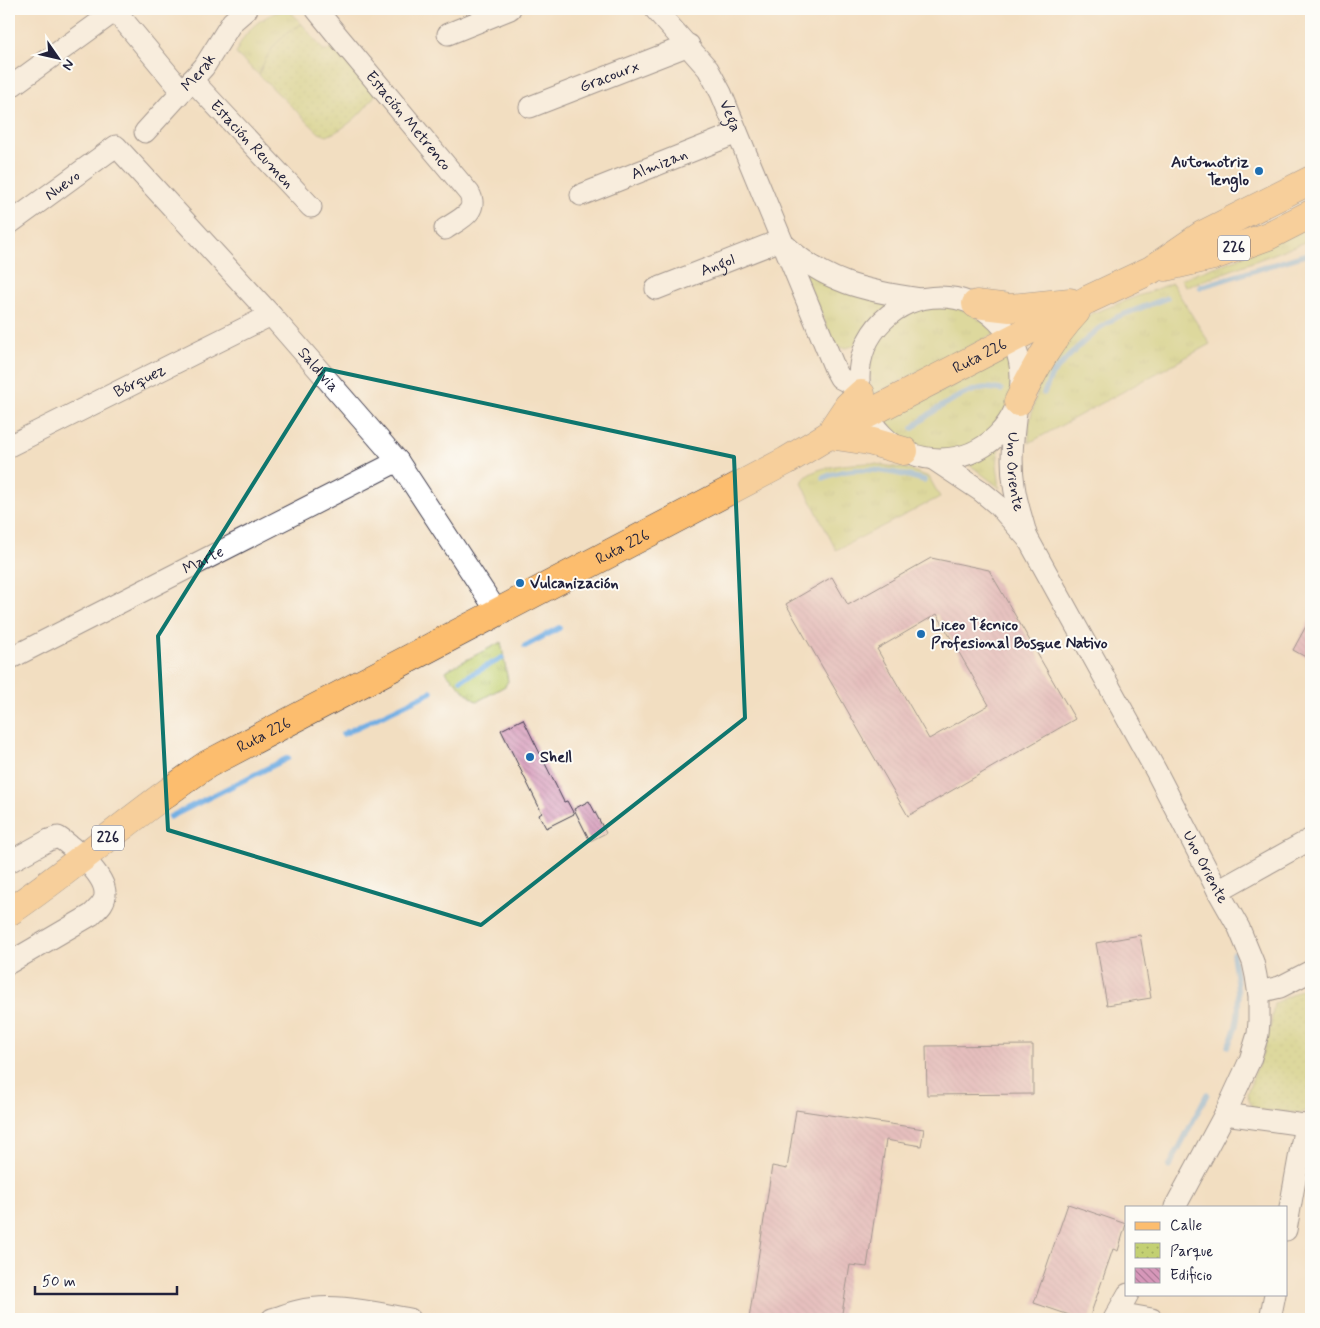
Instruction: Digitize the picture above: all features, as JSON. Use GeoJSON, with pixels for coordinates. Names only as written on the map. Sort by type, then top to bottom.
{"type":"FeatureCollection","features":[{"type":"Feature","properties":{"kind":"main road","name":"Ruta 226"},"geometry":{"type":"LineString","coordinates":[[11,906],[84,858],[142,809],[208,764],[786,461],[829,435],[863,399],[1012,339],[1087,300],[1152,270],[1202,235],[1311,180]]}},
{"type":"Feature","properties":{"kind":"main road","name":"Ruta 226"},"geometry":{"type":"LineString","coordinates":[[1152,270],[1213,256],[1268,236],[1311,214]]}},
{"type":"Feature","properties":{"kind":"main road"},"geometry":{"type":"LineString","coordinates":[[976,304],[1010,308],[1035,307],[1087,300]]}},
{"type":"Feature","properties":{"kind":"main road"},"geometry":{"type":"LineString","coordinates":[[1018,402],[1036,364],[1048,346],[1087,300]]}},
{"type":"Feature","properties":{"kind":"main road"},"geometry":{"type":"LineString","coordinates":[[829,435],[869,441],[904,450]]}},
{"type":"Feature","properties":{"kind":"street","name":"Merak"},"geometry":{"type":"LineString","coordinates":[[145,132],[204,67],[232,22],[247,9]]}},
{"type":"Feature","properties":{"kind":"street","name":"Estación Metrenco"},"geometry":{"type":"LineString","coordinates":[[316,9],[469,193],[473,200],[468,214],[445,229]]}},
{"type":"Feature","properties":{"kind":"street"},"geometry":{"type":"LineString","coordinates":[[448,34],[510,9]]}},
{"type":"Feature","properties":{"kind":"street","name":"Vega"},"geometry":{"type":"LineString","coordinates":[[655,9],[689,45],[708,69],[721,93],[835,369],[840,378],[863,399]]}},
{"type":"Feature","properties":{"kind":"street","name":"Estación Reumen"},"geometry":{"type":"LineString","coordinates":[[114,10],[187,86],[311,207]]}},
{"type":"Feature","properties":{"kind":"street"},"geometry":{"type":"LineString","coordinates":[[9,88],[114,10]]}},
{"type":"Feature","properties":{"kind":"street","name":"Gracourx"},"geometry":{"type":"LineString","coordinates":[[530,107],[689,45]]}},
{"type":"Feature","properties":{"kind":"street","name":"Almizan"},"geometry":{"type":"LineString","coordinates":[[581,195],[737,133]]}},
{"type":"Feature","properties":{"kind":"street","name":"Nuevo"},"geometry":{"type":"LineString","coordinates":[[9,224],[116,146]]}},
{"type":"Feature","properties":{"kind":"street","name":"Saldivia"},"geometry":{"type":"LineString","coordinates":[[116,146],[271,315],[398,461],[498,612]]}},
{"type":"Feature","properties":{"kind":"street","name":"Vega"},"geometry":{"type":"LineString","coordinates":[[781,240],[809,266],[829,276],[867,289],[921,299]]}},
{"type":"Feature","properties":{"kind":"street","name":"Angol"},"geometry":{"type":"LineString","coordinates":[[656,289],[781,240]]}},
{"type":"Feature","properties":{"kind":"street"},"geometry":{"type":"LineString","coordinates":[[976,304],[958,298],[939,296],[921,299],[899,308],[881,323],[868,342],[860,364],[863,399],[877,429],[889,441],[918,456],[933,458],[951,458],[969,454],[985,445],[1005,426],[1018,402]]}},
{"type":"Feature","properties":{"kind":"street","name":"Uno Oriente"},"geometry":{"type":"LineString","coordinates":[[976,304],[997,319],[1012,339],[1020,359],[1022,381],[1013,437],[1012,460],[1014,486],[1028,539]]}},
{"type":"Feature","properties":{"kind":"street","name":"Bórquez"},"geometry":{"type":"LineString","coordinates":[[9,446],[271,315]]}},
{"type":"Feature","properties":{"kind":"street","name":"Uno Oriente"},"geometry":{"type":"LineString","coordinates":[[933,458],[981,491],[999,506],[1028,539],[1156,771],[1246,944],[1253,962],[1259,992],[1260,1021],[1250,1060],[1225,1114],[1176,1206]]}},
{"type":"Feature","properties":{"kind":"street","name":"Marte"},"geometry":{"type":"LineString","coordinates":[[9,659],[398,461]]}},
{"type":"Feature","properties":{"kind":"street"},"geometry":{"type":"LineString","coordinates":[[9,862],[58,837],[84,858],[106,893],[102,905],[83,921],[9,964]]}},
{"type":"Feature","properties":{"kind":"street"},"geometry":{"type":"LineString","coordinates":[[1218,891],[1311,839]]}},
{"type":"Feature","properties":{"kind":"street"},"geometry":{"type":"LineString","coordinates":[[1259,992],[1280,987],[1311,971]]}},
{"type":"Feature","properties":{"kind":"street"},"geometry":{"type":"LineString","coordinates":[[1225,1114],[1308,1126],[1288,1221]]}},
{"type":"Feature","properties":{"kind":"street"},"geometry":{"type":"LineString","coordinates":[[1127,1296],[1116,1316],[1152,1319]]}},
{"type":"Feature","properties":{"kind":"street"},"geometry":{"type":"LineString","coordinates":[[1270,1319],[1275,1296]]}},
{"type":"Feature","properties":{"kind":"street"},"geometry":{"type":"LineString","coordinates":[[272,1319],[299,1311],[326,1308],[354,1309],[410,1319]]}},
{"type":"Feature","properties":{"kind":"highlighted area"},"geometry":{"type":"Polygon","coordinates":[[[325,369],[734,457],[745,718],[481,925],[168,830],[158,636],[325,369]]]}},
{"type":"Feature","properties":{"kind":"green space"},"geometry":{"type":"Polygon","coordinates":[[[288,9],[302,24],[287,33],[275,45],[266,58],[259,75],[236,54],[239,45],[256,24],[279,11],[288,9]]]}},
{"type":"Feature","properties":{"kind":"green space"},"geometry":{"type":"Polygon","coordinates":[[[302,24],[324,51],[327,51],[337,43],[376,94],[355,118],[327,136],[319,133],[259,75],[266,58],[275,45],[287,33],[302,24]]]}},
{"type":"Feature","properties":{"kind":"green space"},"geometry":{"type":"Polygon","coordinates":[[[1311,225],[1311,240],[1186,287],[1181,279],[1237,259],[1311,225]]]}},
{"type":"Feature","properties":{"kind":"green space"},"geometry":{"type":"Polygon","coordinates":[[[800,265],[894,302],[872,320],[854,344],[846,348],[836,347],[800,265]]]}},
{"type":"Feature","properties":{"kind":"green space"},"geometry":{"type":"Polygon","coordinates":[[[1172,283],[1210,344],[1029,443],[1029,424],[1040,381],[1082,320],[1091,314],[1172,283]]]}},
{"type":"Feature","properties":{"kind":"green space"},"geometry":{"type":"Polygon","coordinates":[[[933,304],[953,307],[968,312],[996,333],[873,395],[870,366],[876,346],[882,336],[896,320],[905,314],[914,309],[933,304]]]}},
{"type":"Feature","properties":{"kind":"green space"},"geometry":{"type":"Polygon","coordinates":[[[1008,357],[1013,387],[1010,402],[1004,416],[995,428],[984,438],[971,445],[948,451],[925,449],[904,438],[885,421],[1008,357]]]}},
{"type":"Feature","properties":{"kind":"green space"},"geometry":{"type":"Polygon","coordinates":[[[999,447],[997,465],[1000,488],[963,461],[976,459],[999,447]]]}},
{"type":"Feature","properties":{"kind":"green space"},"geometry":{"type":"Polygon","coordinates":[[[869,463],[907,469],[929,477],[940,497],[836,550],[802,483],[806,477],[821,469],[869,463]]]}},
{"type":"Feature","properties":{"kind":"green space"},"geometry":{"type":"Polygon","coordinates":[[[501,642],[508,681],[505,686],[478,701],[474,700],[445,671],[501,642]]]}},
{"type":"Feature","properties":{"kind":"green space"},"geometry":{"type":"Polygon","coordinates":[[[1311,984],[1311,1108],[1301,1113],[1259,1110],[1251,1106],[1247,1093],[1263,1053],[1270,1029],[1274,1004],[1311,984]]]}},
{"type":"Feature","properties":{"kind":"building"},"geometry":{"type":"Polygon","coordinates":[[[931,558],[989,570],[1075,719],[908,816],[786,604],[832,577],[848,605],[931,558]],[[937,614],[877,649],[929,739],[989,705],[937,614]]]}},
{"type":"Feature","properties":{"kind":"building"},"geometry":{"type":"Polygon","coordinates":[[[1311,617],[1311,660],[1293,650],[1311,617]]]}},
{"type":"Feature","properties":{"kind":"building"},"geometry":{"type":"Polygon","coordinates":[[[523,719],[564,802],[567,801],[574,814],[546,828],[539,815],[542,813],[501,730],[523,719]]]}},
{"type":"Feature","properties":{"kind":"building"},"geometry":{"type":"Polygon","coordinates":[[[589,801],[606,833],[590,841],[574,809],[589,801]]]}},
{"type":"Feature","properties":{"kind":"building"},"geometry":{"type":"Polygon","coordinates":[[[1140,935],[1151,998],[1107,1005],[1096,943],[1140,935]]]}},
{"type":"Feature","properties":{"kind":"building"},"geometry":{"type":"Polygon","coordinates":[[[1033,1045],[1033,1094],[927,1095],[926,1046],[1033,1045]]]}},
{"type":"Feature","properties":{"kind":"building"},"geometry":{"type":"Polygon","coordinates":[[[796,1110],[924,1129],[921,1146],[886,1140],[867,1267],[850,1265],[841,1319],[749,1319],[772,1166],[787,1169],[796,1110]]]}},
{"type":"Feature","properties":{"kind":"building"},"geometry":{"type":"Polygon","coordinates":[[[1068,1204],[1125,1224],[1118,1251],[1113,1249],[1089,1319],[1081,1319],[1034,1303],[1068,1204]]]}},
{"type":"Feature","properties":{"kind":"waterway"},"geometry":{"type":"LineString","coordinates":[[1200,287],[1311,253]]}},
{"type":"Feature","properties":{"kind":"waterway"},"geometry":{"type":"LineString","coordinates":[[1044,393],[1052,374],[1098,329],[1117,317],[1167,298]]}},
{"type":"Feature","properties":{"kind":"waterway"},"geometry":{"type":"LineString","coordinates":[[913,428],[937,409],[967,393],[985,388],[1001,390]]}},
{"type":"Feature","properties":{"kind":"waterway"},"geometry":{"type":"LineString","coordinates":[[823,478],[847,471],[873,470],[886,471],[924,480]]}},
{"type":"Feature","properties":{"kind":"waterway"},"geometry":{"type":"LineString","coordinates":[[525,646],[559,628]]}},
{"type":"Feature","properties":{"kind":"waterway"},"geometry":{"type":"LineString","coordinates":[[461,680],[502,658]]}},
{"type":"Feature","properties":{"kind":"waterway"},"geometry":{"type":"LineString","coordinates":[[343,734],[431,692]]}},
{"type":"Feature","properties":{"kind":"waterway"},"geometry":{"type":"LineString","coordinates":[[170,817],[288,758]]}},
{"type":"Feature","properties":{"kind":"waterway"},"geometry":{"type":"LineString","coordinates":[[1228,1046],[1237,1023],[1238,1012],[1238,989],[1233,954]]}},
{"type":"Feature","properties":{"kind":"waterway"},"geometry":{"type":"LineString","coordinates":[[1169,1167],[1207,1094]]}},
{"type":"Feature","properties":{"kind":"place","name":"Automotriz Tenglo"},"geometry":{"type":"Point","coordinates":[1259,171]}},
{"type":"Feature","properties":{"kind":"place","name":"Vulcanización"},"geometry":{"type":"Point","coordinates":[520,583]}},
{"type":"Feature","properties":{"kind":"place","name":"Liceo Técnico Profesional Bosque Nativo"},"geometry":{"type":"Point","coordinates":[921,634]}},
{"type":"Feature","properties":{"kind":"place","name":"Shell"},"geometry":{"type":"Point","coordinates":[530,757]}}]}
